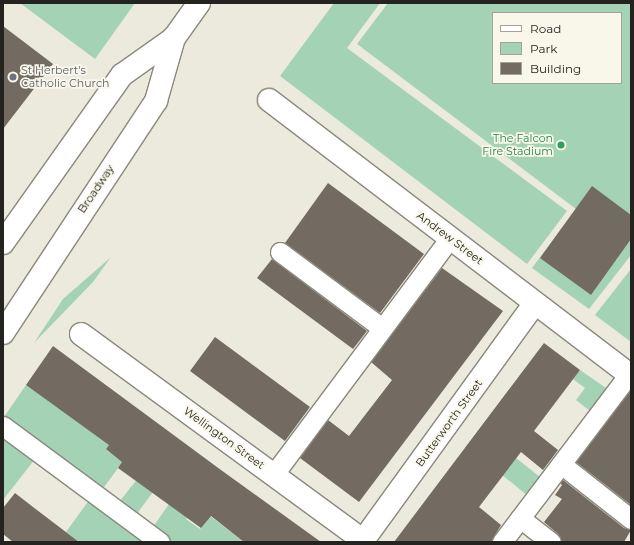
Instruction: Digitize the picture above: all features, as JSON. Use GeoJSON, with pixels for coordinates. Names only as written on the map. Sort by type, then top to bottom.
{"type":"FeatureCollection","features":[{"type":"Feature","properties":{"kind":"main road","name":"Broadway"},"geometry":{"type":"LineString","coordinates":[[3,243],[122,75],[174,38],[199,3]]}},
{"type":"Feature","properties":{"kind":"main road","name":"Broadway"},"geometry":{"type":"LineString","coordinates":[[3,332],[156,101],[174,38]]}},
{"type":"Feature","properties":{"kind":"main road","name":"Andrew Street"},"geometry":{"type":"LineString","coordinates":[[269,100],[630,375]]}},
{"type":"Feature","properties":{"kind":"main road","name":"Butterworth Street"},"geometry":{"type":"LineString","coordinates":[[364,541],[535,303]]}},
{"type":"Feature","properties":{"kind":"main road","name":"Wellington Street"},"geometry":{"type":"LineString","coordinates":[[81,334],[364,541]]}},
{"type":"Feature","properties":{"kind":"lane"},"geometry":{"type":"LineString","coordinates":[[274,474],[450,238]]}},
{"type":"Feature","properties":{"kind":"lane"},"geometry":{"type":"LineString","coordinates":[[280,252],[382,328]]}},
{"type":"Feature","properties":{"kind":"lane"},"geometry":{"type":"LineString","coordinates":[[502,542],[630,375]]}},
{"type":"Feature","properties":{"kind":"lane"},"geometry":{"type":"LineString","coordinates":[[3,426],[160,542]]}},
{"type":"Feature","properties":{"kind":"lane"},"geometry":{"type":"LineString","coordinates":[[561,464],[631,519]]}},
{"type":"Feature","properties":{"kind":"lane"},"geometry":{"type":"LineString","coordinates":[[520,518],[551,542]]}},
{"type":"Feature","properties":{"kind":"green space"},"geometry":{"type":"Polygon","coordinates":[[[20,3],[135,3],[95,59],[20,3]]]}},
{"type":"Feature","properties":{"kind":"green space"},"geometry":{"type":"Polygon","coordinates":[[[334,3],[380,3],[347,48],[567,211],[527,264],[280,76],[334,3]]]}},
{"type":"Feature","properties":{"kind":"green space","name":"The Falcon Fire Stadium"},"geometry":{"type":"Polygon","coordinates":[[[388,3],[631,3],[631,255],[589,309],[532,268],[576,209],[357,44],[388,3]]]}},
{"type":"Feature","properties":{"kind":"green space"},"geometry":{"type":"Polygon","coordinates":[[[111,257],[93,282],[34,343],[63,299],[111,257]]]}},
{"type":"Feature","properties":{"kind":"green space"},"geometry":{"type":"Polygon","coordinates":[[[631,269],[631,342],[595,315],[631,269]]]}},
{"type":"Feature","properties":{"kind":"green space"},"geometry":{"type":"Polygon","coordinates":[[[580,370],[606,388],[590,411],[576,400],[585,388],[573,379],[580,370]]]}},
{"type":"Feature","properties":{"kind":"green space"},"geometry":{"type":"Polygon","coordinates":[[[26,385],[112,441],[106,449],[113,454],[129,453],[102,490],[4,417],[26,385]]]}},
{"type":"Feature","properties":{"kind":"green space"},"geometry":{"type":"Polygon","coordinates":[[[3,437],[35,459],[3,500],[3,437]]]}},
{"type":"Feature","properties":{"kind":"green space"},"geometry":{"type":"Polygon","coordinates":[[[516,458],[540,477],[527,495],[502,475],[516,458]]]}},
{"type":"Feature","properties":{"kind":"green space"},"geometry":{"type":"Polygon","coordinates":[[[147,467],[153,492],[136,515],[119,502],[147,467]]]}},
{"type":"Feature","properties":{"kind":"green space"},"geometry":{"type":"Polygon","coordinates":[[[90,499],[147,542],[79,542],[66,532],[90,499]]]}},
{"type":"Feature","properties":{"kind":"green space"},"geometry":{"type":"Polygon","coordinates":[[[169,504],[196,505],[186,519],[200,529],[210,516],[243,541],[172,542],[153,527],[169,504]]]}},
{"type":"Feature","properties":{"kind":"building"},"geometry":{"type":"Polygon","coordinates":[[[3,26],[53,64],[3,129],[3,26]]]}},
{"type":"Feature","properties":{"kind":"building"},"geometry":{"type":"Polygon","coordinates":[[[328,183],[424,254],[380,313],[285,243],[328,183]]]}},
{"type":"Feature","properties":{"kind":"building"},"geometry":{"type":"Polygon","coordinates":[[[592,186],[631,215],[631,239],[591,295],[540,258],[592,186]]]}},
{"type":"Feature","properties":{"kind":"building"},"geometry":{"type":"Polygon","coordinates":[[[272,259],[367,331],[353,349],[257,278],[272,259]]]}},
{"type":"Feature","properties":{"kind":"building"},"geometry":{"type":"Polygon","coordinates":[[[442,268],[503,311],[359,502],[300,458],[328,420],[349,436],[392,380],[371,362],[442,268]]]}},
{"type":"Feature","properties":{"kind":"building"},"geometry":{"type":"Polygon","coordinates":[[[215,337],[310,407],[285,441],[190,371],[215,337]]]}},
{"type":"Feature","properties":{"kind":"building"},"geometry":{"type":"Polygon","coordinates":[[[544,343],[580,370],[534,431],[558,450],[543,470],[521,452],[479,507],[501,525],[491,542],[394,542],[544,343]]]}},
{"type":"Feature","properties":{"kind":"building"},"geometry":{"type":"Polygon","coordinates":[[[53,346],[321,542],[244,542],[211,516],[201,528],[118,468],[122,462],[106,449],[109,445],[26,385],[53,346]]]}},
{"type":"Feature","properties":{"kind":"building"},"geometry":{"type":"Polygon","coordinates":[[[631,390],[631,505],[576,462],[631,390]]]}},
{"type":"Feature","properties":{"kind":"building"},"geometry":{"type":"Polygon","coordinates":[[[563,480],[624,528],[631,530],[624,542],[562,542],[558,534],[544,522],[562,499],[555,495],[562,485],[560,483],[563,480]]]}},
{"type":"Feature","properties":{"kind":"building"},"geometry":{"type":"Polygon","coordinates":[[[15,493],[79,542],[13,542],[3,534],[3,508],[15,493]]]}},
{"type":"Feature","properties":{"kind":"place","name":"St Herbert's Catholic Church"},"geometry":{"type":"Point","coordinates":[13,77]}},
{"type":"Feature","properties":{"kind":"place","name":"The Falcon Fire Stadium"},"geometry":{"type":"Point","coordinates":[561,145]}}]}
